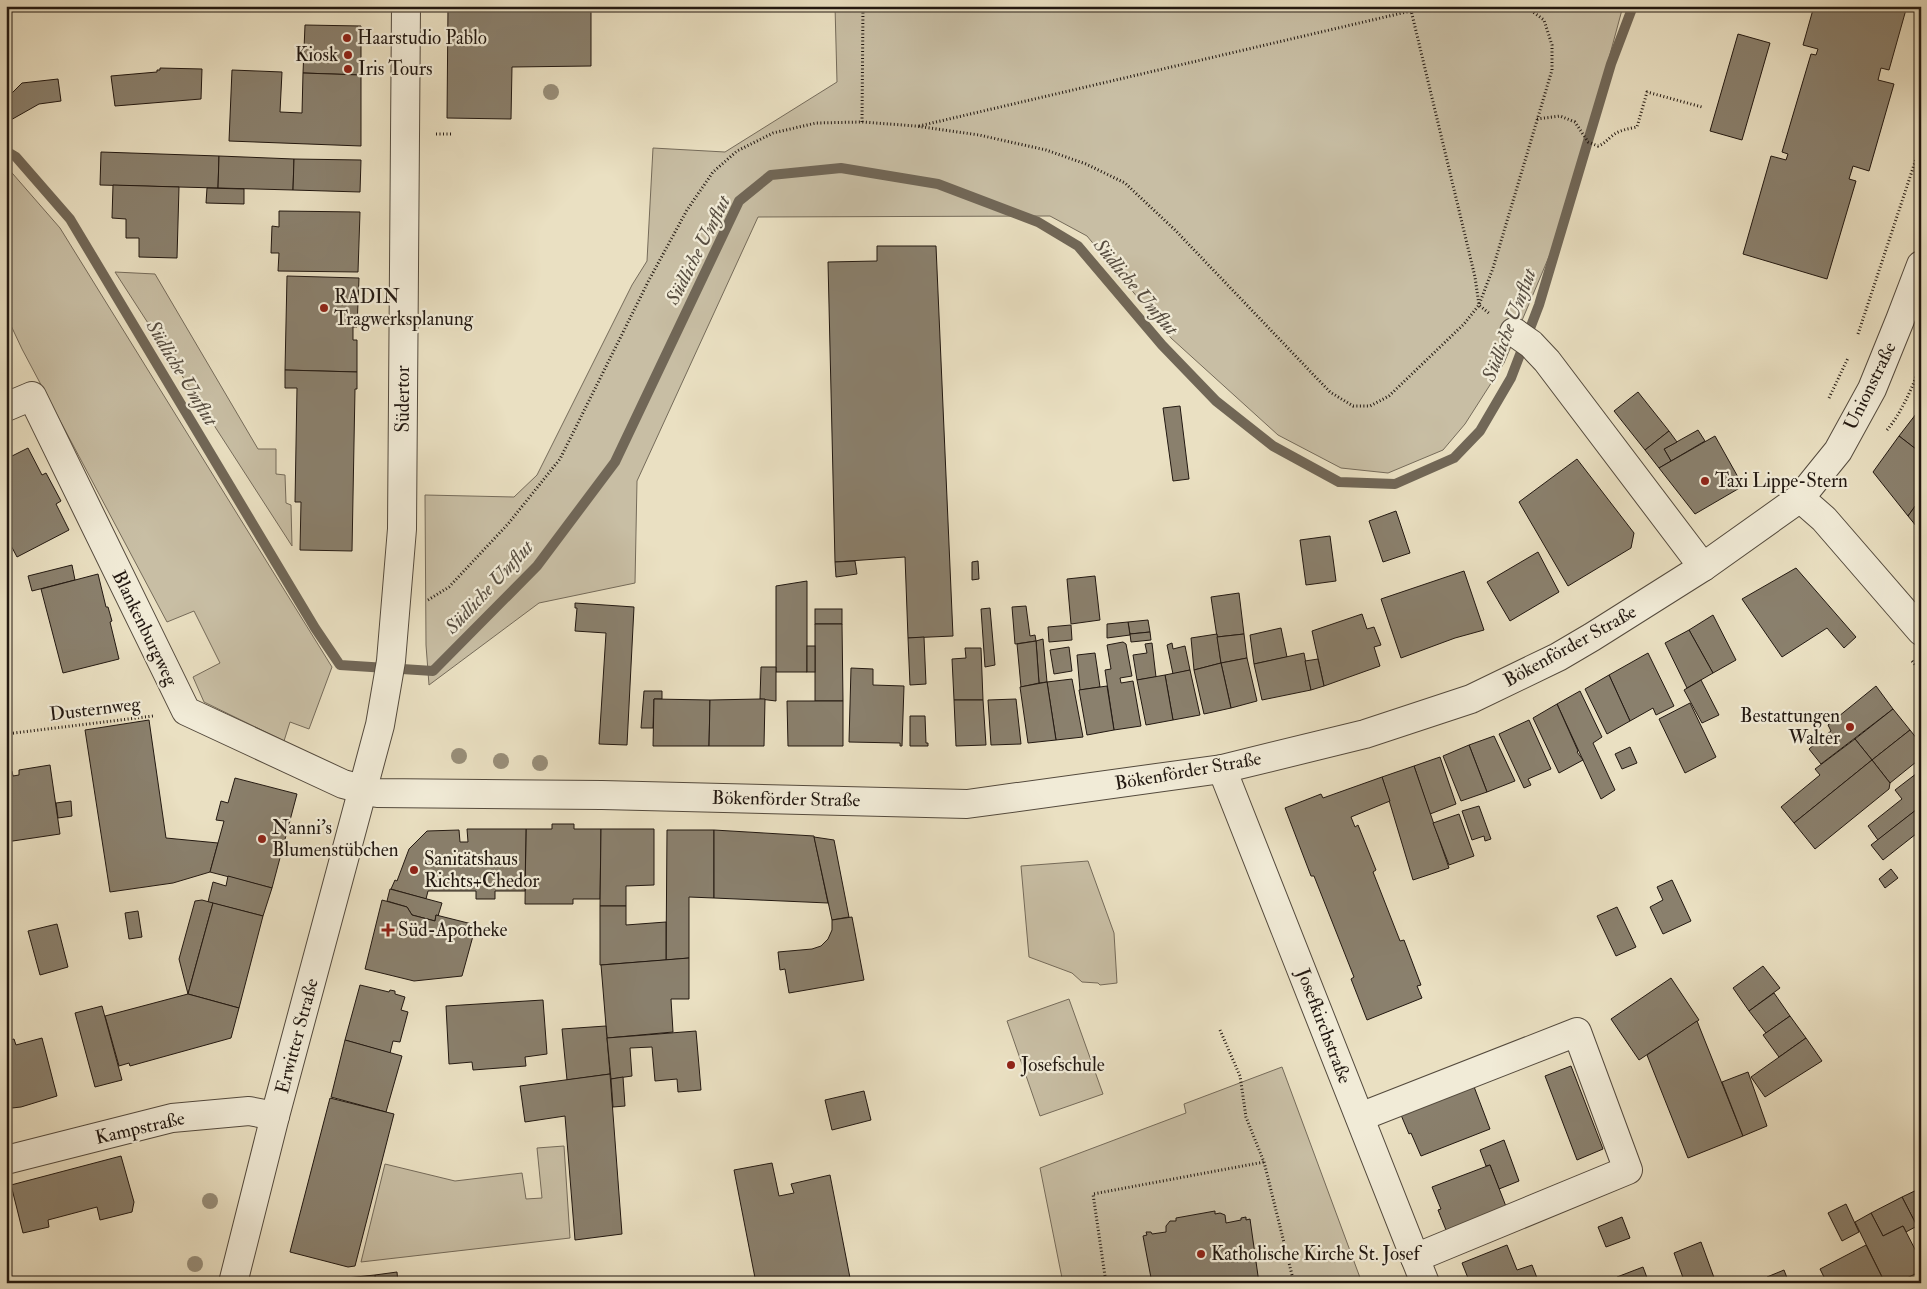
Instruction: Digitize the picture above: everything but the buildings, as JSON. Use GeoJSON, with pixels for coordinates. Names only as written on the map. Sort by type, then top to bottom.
{"type":"FeatureCollection","features":[{"type":"Feature","properties":{"kind":"street","name":"Südertor"},"geometry":{"type":"LineString","coordinates":[[363,789],[380,725],[391,661],[402,529],[406,6]]}},
{"type":"Feature","properties":{"kind":"street","name":"Unionstraße"},"geometry":{"type":"LineString","coordinates":[[1800,498],[1838,451],[1872,389],[1921,265]]}},
{"type":"Feature","properties":{"kind":"street"},"geometry":{"type":"LineString","coordinates":[[1523,338],[1547,361],[1703,566]]}},
{"type":"Feature","properties":{"kind":"street","name":"Blankenburgweg"},"geometry":{"type":"LineString","coordinates":[[6,407],[32,396],[186,712]]}},
{"type":"Feature","properties":{"kind":"street","name":"Bökenförder Straße"},"geometry":{"type":"LineString","coordinates":[[363,789],[377,793],[602,795],[967,804],[1222,770],[1365,734],[1471,699],[1558,657],[1703,566],[1800,498]]}},
{"type":"Feature","properties":{"kind":"street"},"geometry":{"type":"LineString","coordinates":[[1800,498],[1824,519],[1921,631]]}},
{"type":"Feature","properties":{"kind":"street"},"geometry":{"type":"LineString","coordinates":[[186,712],[343,784],[363,789]]}},
{"type":"Feature","properties":{"kind":"street","name":"Josefkirchstraße"},"geometry":{"type":"LineString","coordinates":[[1222,770],[1424,1283]]}},
{"type":"Feature","properties":{"kind":"street","name":"Erwitter Straße"},"geometry":{"type":"LineString","coordinates":[[233,1283],[275,1116],[363,789]]}},
{"type":"Feature","properties":{"kind":"street"},"geometry":{"type":"LineString","coordinates":[[1360,1118],[1577,1032],[1628,1170],[1415,1258]]}},
{"type":"Feature","properties":{"kind":"street","name":"Kampstraße"},"geometry":{"type":"LineString","coordinates":[[6,1160],[172,1118],[249,1111],[275,1116]]}},
{"type":"Feature","properties":{"kind":"path"},"geometry":{"type":"LineString","coordinates":[[862,122],[863,6]]}},
{"type":"Feature","properties":{"kind":"path"},"geometry":{"type":"LineString","coordinates":[[1410,6],[1475,277],[1478,305]]}},
{"type":"Feature","properties":{"kind":"path"},"geometry":{"type":"LineString","coordinates":[[916,126],[1432,6]]}},
{"type":"Feature","properties":{"kind":"path"},"geometry":{"type":"LineString","coordinates":[[396,605],[419,606],[448,587],[508,524],[560,460],[649,280],[686,210],[713,172],[737,151],[773,133],[816,123],[862,122],[916,126],[979,134],[1046,150],[1086,164],[1125,182],[1175,230],[1330,392],[1353,406],[1370,406],[1389,396],[1464,324],[1478,305],[1493,268],[1552,70],[1552,45],[1544,20],[1525,6]]}},
{"type":"Feature","properties":{"kind":"path"},"geometry":{"type":"LineString","coordinates":[[1537,119],[1560,116],[1575,122],[1588,142],[1598,146],[1620,131],[1636,127],[1647,92],[1702,107]]}},
{"type":"Feature","properties":{"kind":"path"},"geometry":{"type":"LineString","coordinates":[[1858,336],[1921,140]]}},
{"type":"Feature","properties":{"kind":"path"},"geometry":{"type":"LineString","coordinates":[[1825,405],[1851,352]]}},
{"type":"Feature","properties":{"kind":"path","name":"Dusternweg"},"geometry":{"type":"LineString","coordinates":[[6,734],[186,712]]}},
{"type":"Feature","properties":{"kind":"path"},"geometry":{"type":"LineString","coordinates":[[1220,1030],[1240,1076],[1246,1117],[1264,1162],[1294,1283]]}},
{"type":"Feature","properties":{"kind":"path"},"geometry":{"type":"LineString","coordinates":[[1106,1283],[1093,1194],[1264,1162]]}},
{"type":"Feature","properties":{"kind":"shaded area"},"geometry":{"type":"Polygon","coordinates":[[[835,6],[1623,6],[1567,214],[1504,363],[1465,424],[1443,450],[1388,473],[1341,468],[1278,435],[1171,338],[1087,236],[1050,216],[758,217],[637,481],[635,583],[539,603],[429,685],[426,645],[425,495],[514,497],[537,475],[632,285],[647,261],[653,148],[725,152],[837,82],[835,6]]]}},
{"type":"Feature","properties":{"kind":"shaded area"},"geometry":{"type":"Polygon","coordinates":[[[6,166],[60,228],[332,667],[309,729],[290,722],[284,741],[204,702],[193,677],[220,663],[194,611],[167,622],[22,349],[6,315],[6,166]]]}},
{"type":"Feature","properties":{"kind":"shaded area"},"geometry":{"type":"Polygon","coordinates":[[[115,272],[155,274],[258,449],[276,449],[276,474],[285,475],[286,503],[291,505],[292,546],[115,272]]]}},
{"type":"Feature","properties":{"kind":"shaded area"},"geometry":{"type":"Polygon","coordinates":[[[1088,861],[1114,933],[1117,983],[1100,985],[1098,983],[1082,982],[1072,973],[1029,957],[1021,866],[1088,861]]]}},
{"type":"Feature","properties":{"kind":"shaded area"},"geometry":{"type":"Polygon","coordinates":[[[1069,999],[1103,1094],[1040,1116],[1007,1021],[1069,999]]]}},
{"type":"Feature","properties":{"kind":"shaded area"},"geometry":{"type":"Polygon","coordinates":[[[1282,1067],[1362,1283],[1063,1283],[1040,1168],[1186,1113],[1184,1104],[1282,1067]]]}},
{"type":"Feature","properties":{"kind":"shaded area"},"geometry":{"type":"Polygon","coordinates":[[[564,1146],[570,1238],[361,1262],[385,1164],[455,1181],[522,1173],[526,1199],[542,1198],[537,1148],[564,1146]]]}},
{"type":"Feature","properties":{"kind":"waterway","name":"Südliche Umflut"},"geometry":{"type":"LineString","coordinates":[[6,151],[16,157],[70,219],[315,628],[340,665],[433,671],[537,566],[615,462],[739,201],[771,175],[841,168],[938,184],[1038,222],[1078,246],[1162,345],[1216,401],[1273,446],[1339,482],[1395,484],[1454,458],[1480,431],[1511,378],[1539,305],[1611,64],[1633,6]]}},
{"type":"Feature","properties":{"kind":"place","name":"Haarstudio Pablo"},"geometry":{"type":"Point","coordinates":[347,38]}},
{"type":"Feature","properties":{"kind":"place","name":"Kiosk"},"geometry":{"type":"Point","coordinates":[348,55]}},
{"type":"Feature","properties":{"kind":"place","name":"Iris Tours"},"geometry":{"type":"Point","coordinates":[348,69]}},
{"type":"Feature","properties":{"kind":"place","name":"RADIN Tragwerksplanung"},"geometry":{"type":"Point","coordinates":[324,308]}},
{"type":"Feature","properties":{"kind":"place","name":"Taxi Lippe-Stern"},"geometry":{"type":"Point","coordinates":[1705,481]}},
{"type":"Feature","properties":{"kind":"place","name":"Bestattungen Walter"},"geometry":{"type":"Point","coordinates":[1850,727]}},
{"type":"Feature","properties":{"kind":"place","name":"Nanni's Blumenstübchen"},"geometry":{"type":"Point","coordinates":[262,839]}},
{"type":"Feature","properties":{"kind":"place","name":"Sanitätshaus Richts+Chedor"},"geometry":{"type":"Point","coordinates":[414,870]}},
{"type":"Feature","properties":{"kind":"place","name":"Süd-Apotheke"},"geometry":{"type":"Point","coordinates":[388,930]}},
{"type":"Feature","properties":{"kind":"place","name":"Josefschule"},"geometry":{"type":"Point","coordinates":[1011,1065]}},
{"type":"Feature","properties":{"kind":"place","name":"Katholische Kirche St. Josef"},"geometry":{"type":"Point","coordinates":[1201,1254]}}]}
